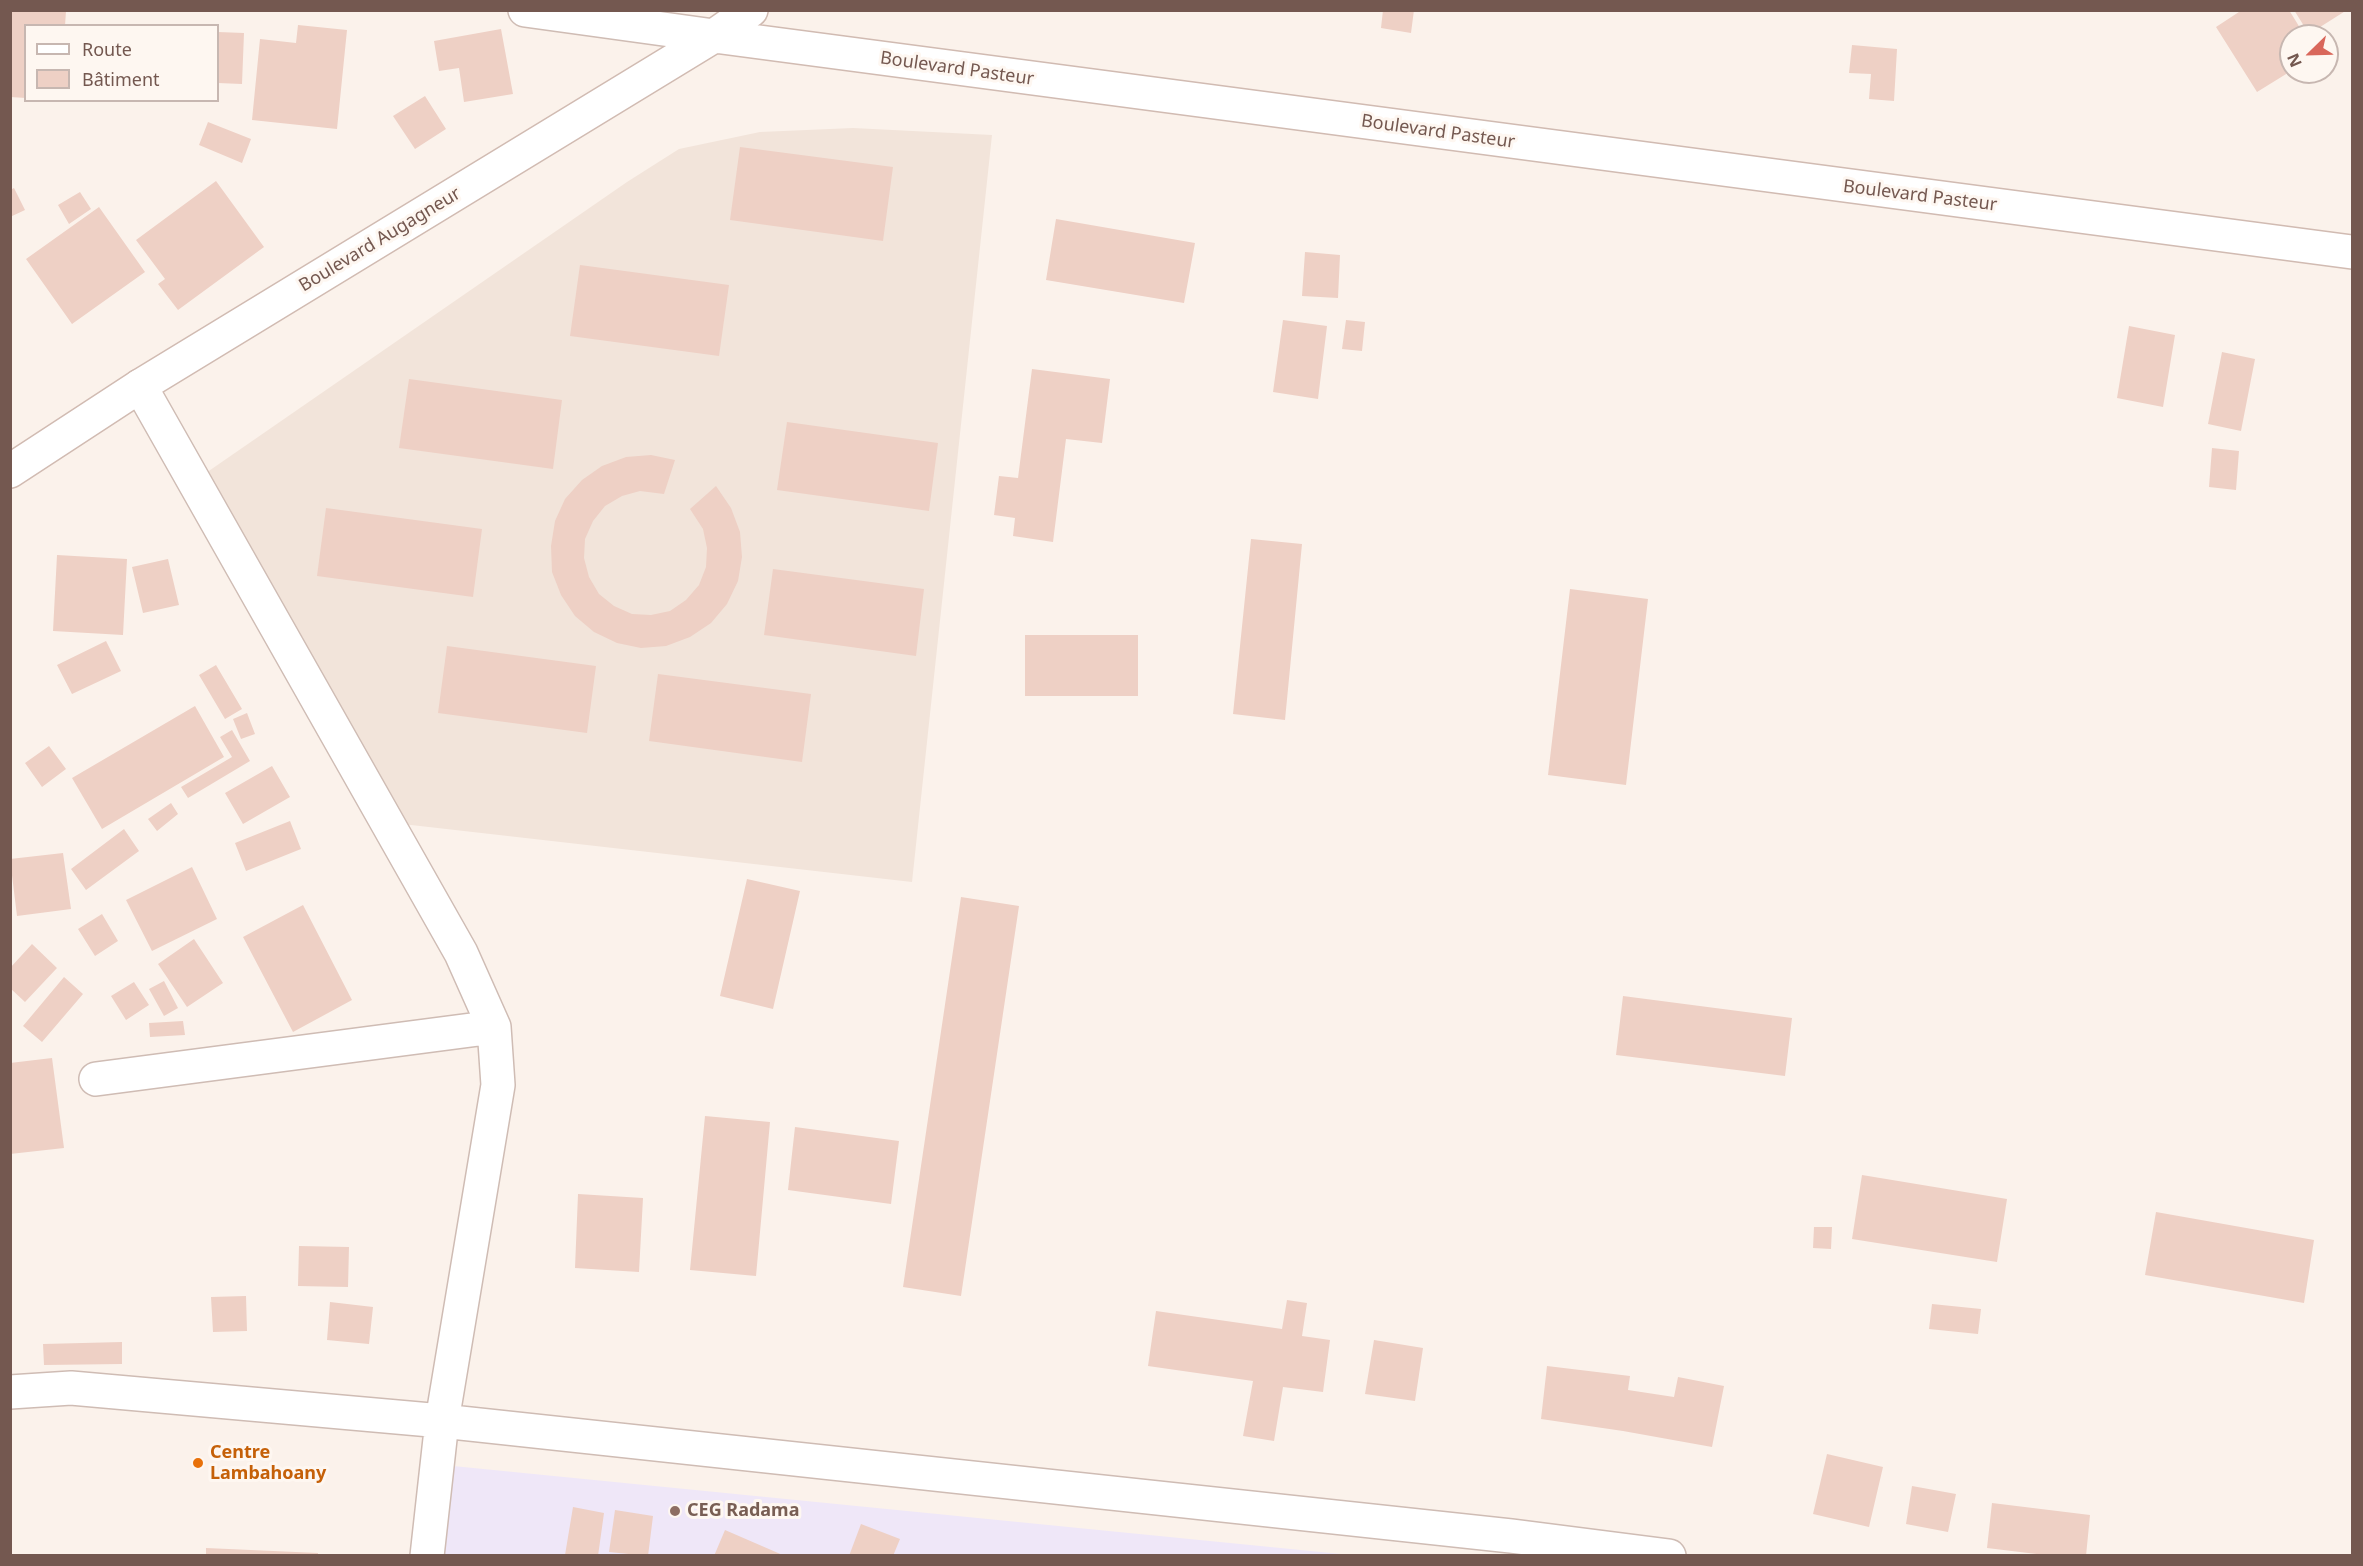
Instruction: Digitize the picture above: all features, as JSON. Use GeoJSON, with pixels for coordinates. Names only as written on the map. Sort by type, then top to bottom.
{"type":"FeatureCollection","features":[{"type":"Feature","properties":{"kind":"street","name":"Boulevard Pasteur"},"geometry":{"type":"LineString","coordinates":[[525,10],[2352,252]]}},
{"type":"Feature","properties":{"kind":"street","name":"Boulevard Augagneur"},"geometry":{"type":"LineString","coordinates":[[10,471],[140,386],[714,36],[752,10]]}},
{"type":"Feature","properties":{"kind":"street"},"geometry":{"type":"LineString","coordinates":[[140,386],[461,953],[494,1027],[498,1085],[442,1421],[427,1556]]}},
{"type":"Feature","properties":{"kind":"street"},"geometry":{"type":"LineString","coordinates":[[96,1079],[494,1027]]}},
{"type":"Feature","properties":{"kind":"street"},"geometry":{"type":"LineString","coordinates":[[10,1392],[71,1388],[442,1421],[1511,1536],[1669,1556]]}},
{"type":"Feature","properties":{"kind":"shaded area"},"geometry":{"type":"Polygon","coordinates":[[[853,128],[992,135],[912,882],[376,821],[203,475],[627,182],[679,149],[760,132],[853,128]]]}},
{"type":"Feature","properties":{"kind":"shaded area","name":"CEG Radama"},"geometry":{"type":"Polygon","coordinates":[[[453,1466],[1351,1555],[444,1556],[453,1466]]]}},
{"type":"Feature","properties":{"kind":"building"},"geometry":{"type":"Polygon","coordinates":[[[10,10],[66,11],[65,24],[24,24],[24,98],[10,97],[10,10]]]}},
{"type":"Feature","properties":{"kind":"building"},"geometry":{"type":"Polygon","coordinates":[[[1383,10],[1414,10],[1411,33],[1381,28],[1383,10]]]}},
{"type":"Feature","properties":{"kind":"building"},"geometry":{"type":"Polygon","coordinates":[[[2242,10],[2289,10],[2298,24],[2279,24],[2279,78],[2257,92],[2216,27],[2242,10]]]}},
{"type":"Feature","properties":{"kind":"building"},"geometry":{"type":"Polygon","coordinates":[[[2294,10],[2347,10],[2325,24],[2303,24],[2294,10]]]}},
{"type":"Feature","properties":{"kind":"building"},"geometry":{"type":"Polygon","coordinates":[[[298,25],[347,30],[337,129],[252,120],[260,39],[296,43],[298,25]]]}},
{"type":"Feature","properties":{"kind":"building"},"geometry":{"type":"Polygon","coordinates":[[[501,29],[513,94],[464,102],[459,68],[439,71],[434,41],[501,29]]]}},
{"type":"Feature","properties":{"kind":"building"},"geometry":{"type":"Polygon","coordinates":[[[219,32],[244,33],[242,84],[219,83],[219,32]]]}},
{"type":"Feature","properties":{"kind":"building"},"geometry":{"type":"Polygon","coordinates":[[[1852,45],[1897,49],[1894,101],[1869,99],[1871,74],[1849,73],[1852,45]]]}},
{"type":"Feature","properties":{"kind":"building"},"geometry":{"type":"Polygon","coordinates":[[[425,96],[446,129],[415,149],[393,116],[425,96]]]}},
{"type":"Feature","properties":{"kind":"building"},"geometry":{"type":"Polygon","coordinates":[[[208,122],[251,139],[242,163],[199,145],[208,122]]]}},
{"type":"Feature","properties":{"kind":"building"},"geometry":{"type":"Polygon","coordinates":[[[740,147],[893,167],[883,241],[730,220],[740,147]]]}},
{"type":"Feature","properties":{"kind":"building"},"geometry":{"type":"Polygon","coordinates":[[[216,181],[264,247],[178,310],[158,284],[165,279],[136,240],[216,181]]]}},
{"type":"Feature","properties":{"kind":"building"},"geometry":{"type":"Polygon","coordinates":[[[14,188],[25,210],[10,217],[10,190],[14,188]]]}},
{"type":"Feature","properties":{"kind":"building"},"geometry":{"type":"Polygon","coordinates":[[[80,192],[91,209],[69,224],[58,205],[80,192]]]}},
{"type":"Feature","properties":{"kind":"building"},"geometry":{"type":"Polygon","coordinates":[[[99,207],[145,272],[72,324],[26,259],[99,207]]]}},
{"type":"Feature","properties":{"kind":"building"},"geometry":{"type":"Polygon","coordinates":[[[1056,219],[1195,243],[1184,303],[1046,280],[1056,219]]]}},
{"type":"Feature","properties":{"kind":"building"},"geometry":{"type":"Polygon","coordinates":[[[1305,252],[1340,255],[1338,298],[1302,296],[1305,252]]]}},
{"type":"Feature","properties":{"kind":"building"},"geometry":{"type":"Polygon","coordinates":[[[580,265],[729,285],[719,356],[570,336],[580,265]]]}},
{"type":"Feature","properties":{"kind":"building"},"geometry":{"type":"Polygon","coordinates":[[[1283,320],[1327,326],[1318,399],[1273,392],[1283,320]]]}},
{"type":"Feature","properties":{"kind":"building"},"geometry":{"type":"Polygon","coordinates":[[[1346,320],[1365,322],[1362,351],[1342,349],[1346,320]]]}},
{"type":"Feature","properties":{"kind":"building"},"geometry":{"type":"Polygon","coordinates":[[[2129,326],[2175,335],[2163,407],[2117,398],[2129,326]]]}},
{"type":"Feature","properties":{"kind":"building"},"geometry":{"type":"Polygon","coordinates":[[[2222,352],[2255,359],[2241,431],[2208,424],[2222,352]]]}},
{"type":"Feature","properties":{"kind":"building"},"geometry":{"type":"Polygon","coordinates":[[[1032,369],[1110,379],[1102,443],[1066,439],[1053,542],[1013,536],[1015,518],[994,515],[999,476],[1018,478],[1032,369]]]}},
{"type":"Feature","properties":{"kind":"building"},"geometry":{"type":"Polygon","coordinates":[[[409,379],[562,400],[553,469],[399,448],[409,379]]]}},
{"type":"Feature","properties":{"kind":"building"},"geometry":{"type":"Polygon","coordinates":[[[787,422],[938,443],[929,511],[777,490],[787,422]]]}},
{"type":"Feature","properties":{"kind":"building"},"geometry":{"type":"Polygon","coordinates":[[[2212,448],[2239,451],[2236,490],[2209,487],[2212,448]]]}},
{"type":"Feature","properties":{"kind":"building"},"geometry":{"type":"Polygon","coordinates":[[[651,455],[675,460],[664,494],[640,491],[622,496],[605,506],[593,521],[585,539],[584,558],[589,577],[599,594],[614,606],[632,614],[651,615],[670,611],[686,600],[699,585],[706,567],[707,548],[703,529],[690,509],[716,486],[731,508],[740,532],[742,557],[738,581],[727,604],[711,623],[690,637],[666,646],[641,648],[617,643],[594,632],[575,616],[561,595],[552,572],[551,546],[555,521],[565,499],[582,480],[602,466],[626,457],[651,455]]]}},
{"type":"Feature","properties":{"kind":"building"},"geometry":{"type":"Polygon","coordinates":[[[326,508],[482,529],[473,597],[317,576],[326,508]]]}},
{"type":"Feature","properties":{"kind":"building"},"geometry":{"type":"Polygon","coordinates":[[[1251,539],[1302,544],[1285,720],[1233,714],[1251,539]]]}},
{"type":"Feature","properties":{"kind":"building"},"geometry":{"type":"Polygon","coordinates":[[[57,555],[127,559],[123,635],[53,631],[57,555]]]}},
{"type":"Feature","properties":{"kind":"building"},"geometry":{"type":"Polygon","coordinates":[[[168,559],[179,605],[143,613],[132,567],[168,559]]]}},
{"type":"Feature","properties":{"kind":"building"},"geometry":{"type":"Polygon","coordinates":[[[773,569],[924,589],[916,656],[764,635],[773,569]]]}},
{"type":"Feature","properties":{"kind":"building"},"geometry":{"type":"Polygon","coordinates":[[[1570,589],[1648,599],[1626,785],[1548,775],[1570,589]]]}},
{"type":"Feature","properties":{"kind":"building"},"geometry":{"type":"Polygon","coordinates":[[[1025,635],[1138,635],[1138,696],[1025,696],[1025,635]]]}},
{"type":"Feature","properties":{"kind":"building"},"geometry":{"type":"Polygon","coordinates":[[[106,641],[121,671],[72,694],[57,665],[106,641]]]}},
{"type":"Feature","properties":{"kind":"building"},"geometry":{"type":"Polygon","coordinates":[[[447,646],[596,666],[587,733],[438,713],[447,646]]]}},
{"type":"Feature","properties":{"kind":"building"},"geometry":{"type":"Polygon","coordinates":[[[216,665],[242,709],[225,719],[199,675],[216,665]]]}},
{"type":"Feature","properties":{"kind":"building"},"geometry":{"type":"Polygon","coordinates":[[[658,674],[811,694],[802,762],[649,741],[658,674]]]}},
{"type":"Feature","properties":{"kind":"building"},"geometry":{"type":"Polygon","coordinates":[[[195,706],[224,757],[102,829],[72,778],[195,706]]]}},
{"type":"Feature","properties":{"kind":"building"},"geometry":{"type":"Polygon","coordinates":[[[247,713],[255,734],[241,739],[233,719],[247,713]]]}},
{"type":"Feature","properties":{"kind":"building"},"geometry":{"type":"Polygon","coordinates":[[[232,730],[250,761],[188,798],[181,787],[232,757],[220,737],[232,730]]]}},
{"type":"Feature","properties":{"kind":"building"},"geometry":{"type":"Polygon","coordinates":[[[49,746],[66,769],[42,787],[25,763],[49,746]]]}},
{"type":"Feature","properties":{"kind":"building"},"geometry":{"type":"Polygon","coordinates":[[[272,766],[290,797],[243,824],[225,793],[272,766]]]}},
{"type":"Feature","properties":{"kind":"building"},"geometry":{"type":"Polygon","coordinates":[[[171,803],[178,814],[157,831],[148,819],[171,803]]]}},
{"type":"Feature","properties":{"kind":"building"},"geometry":{"type":"Polygon","coordinates":[[[290,821],[301,849],[246,871],[235,843],[290,821]]]}},
{"type":"Feature","properties":{"kind":"building"},"geometry":{"type":"Polygon","coordinates":[[[124,829],[139,851],[86,890],[71,869],[124,829]]]}},
{"type":"Feature","properties":{"kind":"building"},"geometry":{"type":"Polygon","coordinates":[[[63,853],[71,909],[17,916],[10,859],[63,853]]]}},
{"type":"Feature","properties":{"kind":"building"},"geometry":{"type":"Polygon","coordinates":[[[192,867],[217,919],[152,951],[126,900],[192,867]]]}},
{"type":"Feature","properties":{"kind":"building"},"geometry":{"type":"Polygon","coordinates":[[[747,879],[800,891],[773,1009],[720,996],[747,879]]]}},
{"type":"Feature","properties":{"kind":"building"},"geometry":{"type":"Polygon","coordinates":[[[961,897],[1019,906],[961,1296],[903,1287],[961,897]]]}},
{"type":"Feature","properties":{"kind":"building"},"geometry":{"type":"Polygon","coordinates":[[[303,905],[352,1000],[293,1032],[243,937],[303,905]]]}},
{"type":"Feature","properties":{"kind":"building"},"geometry":{"type":"Polygon","coordinates":[[[102,914],[118,941],[95,956],[78,929],[102,914]]]}},
{"type":"Feature","properties":{"kind":"building"},"geometry":{"type":"Polygon","coordinates":[[[194,939],[223,983],[187,1007],[158,964],[194,939]]]}},
{"type":"Feature","properties":{"kind":"building"},"geometry":{"type":"Polygon","coordinates":[[[32,944],[57,968],[25,1002],[10,988],[10,968],[32,944]]]}},
{"type":"Feature","properties":{"kind":"building"},"geometry":{"type":"Polygon","coordinates":[[[64,977],[83,994],[42,1042],[23,1026],[64,977]]]}},
{"type":"Feature","properties":{"kind":"building"},"geometry":{"type":"Polygon","coordinates":[[[164,981],[178,1008],[164,1016],[149,989],[164,981]]]}},
{"type":"Feature","properties":{"kind":"building"},"geometry":{"type":"Polygon","coordinates":[[[134,982],[149,1005],[126,1020],[111,996],[134,982]]]}},
{"type":"Feature","properties":{"kind":"building"},"geometry":{"type":"Polygon","coordinates":[[[1623,996],[1792,1018],[1785,1076],[1616,1055],[1623,996]]]}},
{"type":"Feature","properties":{"kind":"building"},"geometry":{"type":"Polygon","coordinates":[[[183,1021],[185,1035],[150,1037],[149,1023],[183,1021]]]}},
{"type":"Feature","properties":{"kind":"building"},"geometry":{"type":"Polygon","coordinates":[[[52,1058],[64,1148],[10,1154],[10,1063],[52,1058]]]}},
{"type":"Feature","properties":{"kind":"building"},"geometry":{"type":"Polygon","coordinates":[[[705,1116],[770,1122],[756,1276],[690,1270],[705,1116]]]}},
{"type":"Feature","properties":{"kind":"building"},"geometry":{"type":"Polygon","coordinates":[[[795,1127],[899,1141],[891,1204],[788,1190],[795,1127]]]}},
{"type":"Feature","properties":{"kind":"building"},"geometry":{"type":"Polygon","coordinates":[[[1862,1175],[2007,1199],[1997,1262],[1852,1239],[1862,1175]]]}},
{"type":"Feature","properties":{"kind":"building"},"geometry":{"type":"Polygon","coordinates":[[[578,1194],[643,1198],[639,1272],[575,1268],[578,1194]]]}},
{"type":"Feature","properties":{"kind":"building"},"geometry":{"type":"Polygon","coordinates":[[[2156,1212],[2314,1240],[2304,1303],[2145,1275],[2156,1212]]]}},
{"type":"Feature","properties":{"kind":"building"},"geometry":{"type":"Polygon","coordinates":[[[1814,1227],[1832,1227],[1831,1249],[1813,1248],[1814,1227]]]}},
{"type":"Feature","properties":{"kind":"building"},"geometry":{"type":"Polygon","coordinates":[[[299,1246],[349,1247],[348,1287],[298,1286],[299,1246]]]}},
{"type":"Feature","properties":{"kind":"building"},"geometry":{"type":"Polygon","coordinates":[[[246,1296],[247,1331],[213,1332],[211,1297],[246,1296]]]}},
{"type":"Feature","properties":{"kind":"building"},"geometry":{"type":"Polygon","coordinates":[[[1287,1300],[1307,1303],[1302,1336],[1330,1340],[1323,1392],[1283,1387],[1274,1441],[1243,1436],[1253,1381],[1148,1366],[1156,1311],[1282,1329],[1287,1300]]]}},
{"type":"Feature","properties":{"kind":"building"},"geometry":{"type":"Polygon","coordinates":[[[330,1302],[373,1307],[369,1344],[327,1340],[330,1302]]]}},
{"type":"Feature","properties":{"kind":"building"},"geometry":{"type":"Polygon","coordinates":[[[1932,1304],[1981,1309],[1978,1334],[1929,1329],[1932,1304]]]}},
{"type":"Feature","properties":{"kind":"building"},"geometry":{"type":"Polygon","coordinates":[[[1374,1340],[1423,1348],[1415,1401],[1365,1394],[1374,1340]]]}},
{"type":"Feature","properties":{"kind":"building"},"geometry":{"type":"Polygon","coordinates":[[[122,1342],[122,1364],[44,1365],[43,1344],[122,1342]]]}},
{"type":"Feature","properties":{"kind":"building"},"geometry":{"type":"Polygon","coordinates":[[[1547,1366],[1630,1376],[1628,1390],[1674,1397],[1678,1377],[1724,1386],[1712,1447],[1541,1419],[1547,1366]]]}},
{"type":"Feature","properties":{"kind":"building"},"geometry":{"type":"Polygon","coordinates":[[[1827,1454],[1883,1467],[1869,1527],[1813,1514],[1827,1454]]]}},
{"type":"Feature","properties":{"kind":"building"},"geometry":{"type":"Polygon","coordinates":[[[1912,1486],[1956,1494],[1948,1532],[1906,1524],[1912,1486]]]}},
{"type":"Feature","properties":{"kind":"building"},"geometry":{"type":"Polygon","coordinates":[[[1992,1503],[2090,1515],[2086,1556],[2053,1556],[1987,1548],[1992,1503]]]}},
{"type":"Feature","properties":{"kind":"building"},"geometry":{"type":"Polygon","coordinates":[[[573,1507],[604,1513],[598,1556],[565,1555],[573,1507]]]}},
{"type":"Feature","properties":{"kind":"building"},"geometry":{"type":"Polygon","coordinates":[[[615,1510],[653,1516],[648,1556],[609,1552],[615,1510]]]}},
{"type":"Feature","properties":{"kind":"building"},"geometry":{"type":"Polygon","coordinates":[[[861,1524],[900,1539],[893,1556],[849,1556],[861,1524]]]}},
{"type":"Feature","properties":{"kind":"building"},"geometry":{"type":"Polygon","coordinates":[[[725,1530],[785,1556],[714,1556],[725,1530]]]}},
{"type":"Feature","properties":{"kind":"building"},"geometry":{"type":"Polygon","coordinates":[[[206,1548],[318,1553],[318,1556],[206,1556],[206,1548]]]}},
{"type":"Feature","properties":{"kind":"place","name":"Centre Lambahoany"},"geometry":{"type":"Point","coordinates":[198,1463]}},
{"type":"Feature","properties":{"kind":"place","name":"CEG Radama"},"geometry":{"type":"Point","coordinates":[675,1511]}}]}
